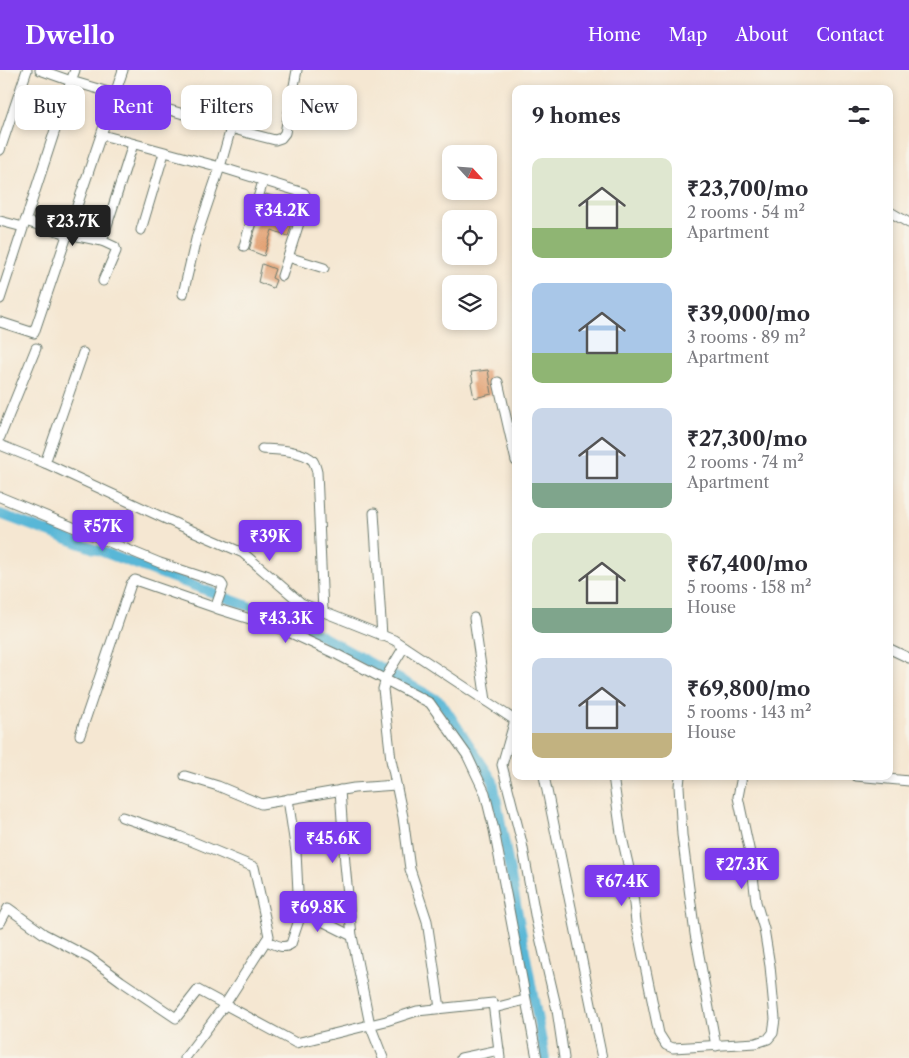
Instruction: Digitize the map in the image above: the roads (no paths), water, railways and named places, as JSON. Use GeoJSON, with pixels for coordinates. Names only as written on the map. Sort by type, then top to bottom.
{"type":"FeatureCollection","features":[{"type":"Feature","properties":{"kind":"street"},"geometry":{"type":"LineString","coordinates":[[0,150],[27,70]]}},
{"type":"Feature","properties":{"kind":"street"},"geometry":{"type":"LineString","coordinates":[[42,70],[95,87]]}},
{"type":"Feature","properties":{"kind":"street"},"geometry":{"type":"LineString","coordinates":[[0,299],[75,70]]}},
{"type":"Feature","properties":{"kind":"street"},"geometry":{"type":"LineString","coordinates":[[119,85],[123,70]]}},
{"type":"Feature","properties":{"kind":"street"},"geometry":{"type":"LineString","coordinates":[[239,130],[275,140],[281,138],[285,133],[297,70]]}},
{"type":"Feature","properties":{"kind":"street"},"geometry":{"type":"LineString","coordinates":[[0,322],[34,333],[104,130]]}},
{"type":"Feature","properties":{"kind":"street"},"geometry":{"type":"LineString","coordinates":[[183,294],[196,235],[231,130]]}},
{"type":"Feature","properties":{"kind":"street"},"geometry":{"type":"LineString","coordinates":[[102,135],[304,192],[307,198],[282,276]]}},
{"type":"Feature","properties":{"kind":"street"},"geometry":{"type":"LineString","coordinates":[[102,241],[132,144]]}},
{"type":"Feature","properties":{"kind":"street"},"geometry":{"type":"LineString","coordinates":[[141,230],[164,153]]}},
{"type":"Feature","properties":{"kind":"street"},"geometry":{"type":"LineString","coordinates":[[244,246],[263,180]]}},
{"type":"Feature","properties":{"kind":"street"},"geometry":{"type":"LineString","coordinates":[[893,214],[909,223]]}},
{"type":"Feature","properties":{"kind":"street"},"geometry":{"type":"LineString","coordinates":[[0,220],[111,244],[115,247],[116,251],[103,281]]}},
{"type":"Feature","properties":{"kind":"street"},"geometry":{"type":"LineString","coordinates":[[288,257],[324,268]]}},
{"type":"Feature","properties":{"kind":"street"},"geometry":{"type":"LineString","coordinates":[[0,438],[36,348]]}},
{"type":"Feature","properties":{"kind":"street"},"geometry":{"type":"LineString","coordinates":[[45,462],[83,354]]}},
{"type":"Feature","properties":{"kind":"street"},"geometry":{"type":"LineString","coordinates":[[498,382],[512,443]]}},
{"type":"Feature","properties":{"kind":"street"},"geometry":{"type":"LineString","coordinates":[[0,444],[45,462],[243,553],[301,603],[404,647],[512,717]]}},
{"type":"Feature","properties":{"kind":"street"},"geometry":{"type":"LineString","coordinates":[[262,449],[293,452],[309,457],[314,462],[317,472],[323,612]]}},
{"type":"Feature","properties":{"kind":"street"},"geometry":{"type":"LineString","coordinates":[[0,497],[160,563],[221,583],[223,586],[216,609],[134,580],[131,584],[80,735]]}},
{"type":"Feature","properties":{"kind":"street"},"geometry":{"type":"LineString","coordinates":[[374,513],[382,636]]}},
{"type":"Feature","properties":{"kind":"street"},"geometry":{"type":"LineString","coordinates":[[217,604],[388,674],[430,703],[467,755],[485,793],[494,830],[537,1058]]}},
{"type":"Feature","properties":{"kind":"street"},"geometry":{"type":"LineString","coordinates":[[474,618],[486,701]]}},
{"type":"Feature","properties":{"kind":"street"},"geometry":{"type":"LineString","coordinates":[[404,647],[388,674],[384,690],[391,760],[403,816],[410,869],[427,921],[440,1008]]}},
{"type":"Feature","properties":{"kind":"street"},"geometry":{"type":"LineString","coordinates":[[893,650],[909,658]]}},
{"type":"Feature","properties":{"kind":"street"},"geometry":{"type":"LineString","coordinates":[[512,733],[502,765],[522,843],[536,920],[557,1010],[564,1058]]}},
{"type":"Feature","properties":{"kind":"street"},"geometry":{"type":"LineString","coordinates":[[185,776],[218,786],[261,804],[340,790],[396,785]]}},
{"type":"Feature","properties":{"kind":"street"},"geometry":{"type":"LineString","coordinates":[[545,780],[602,1058]]}},
{"type":"Feature","properties":{"kind":"street"},"geometry":{"type":"LineString","coordinates":[[614,780],[621,833],[631,877],[636,922],[659,1034],[662,1041],[669,1048],[764,1041],[771,1037],[775,1029],[770,966],[764,929],[756,902],[751,858],[738,797],[741,780]]}},
{"type":"Feature","properties":{"kind":"street"},"geometry":{"type":"LineString","coordinates":[[680,780],[682,835],[693,906],[695,934],[716,1046]]}},
{"type":"Feature","properties":{"kind":"street"},"geometry":{"type":"LineString","coordinates":[[891,780],[909,782]]}},
{"type":"Feature","properties":{"kind":"street"},"geometry":{"type":"LineString","coordinates":[[340,790],[352,936],[370,1025],[383,1058]]}},
{"type":"Feature","properties":{"kind":"street"},"geometry":{"type":"LineString","coordinates":[[266,941],[282,947],[287,947],[291,944],[302,911],[298,892],[296,852],[288,799]]}},
{"type":"Feature","properties":{"kind":"street"},"geometry":{"type":"LineString","coordinates":[[122,816],[180,836],[254,868],[269,936],[224,1006],[185,1058]]}},
{"type":"Feature","properties":{"kind":"street"},"geometry":{"type":"LineString","coordinates":[[0,923],[8,908],[44,934],[90,958],[176,1018],[198,990],[224,1006],[296,1043],[370,1025],[417,1011],[493,1003],[500,1054],[461,1058]]}},
{"type":"Feature","properties":{"kind":"street"},"geometry":{"type":"LineString","coordinates":[[302,911],[352,936]]}},
{"type":"Feature","properties":{"kind":"street"},"geometry":{"type":"LineString","coordinates":[[494,1008],[525,1000]]}},
{"type":"Feature","properties":{"kind":"waterway"},"geometry":{"type":"LineString","coordinates":[[0,514],[305,627],[441,702],[493,781],[545,1058]]}}]}
